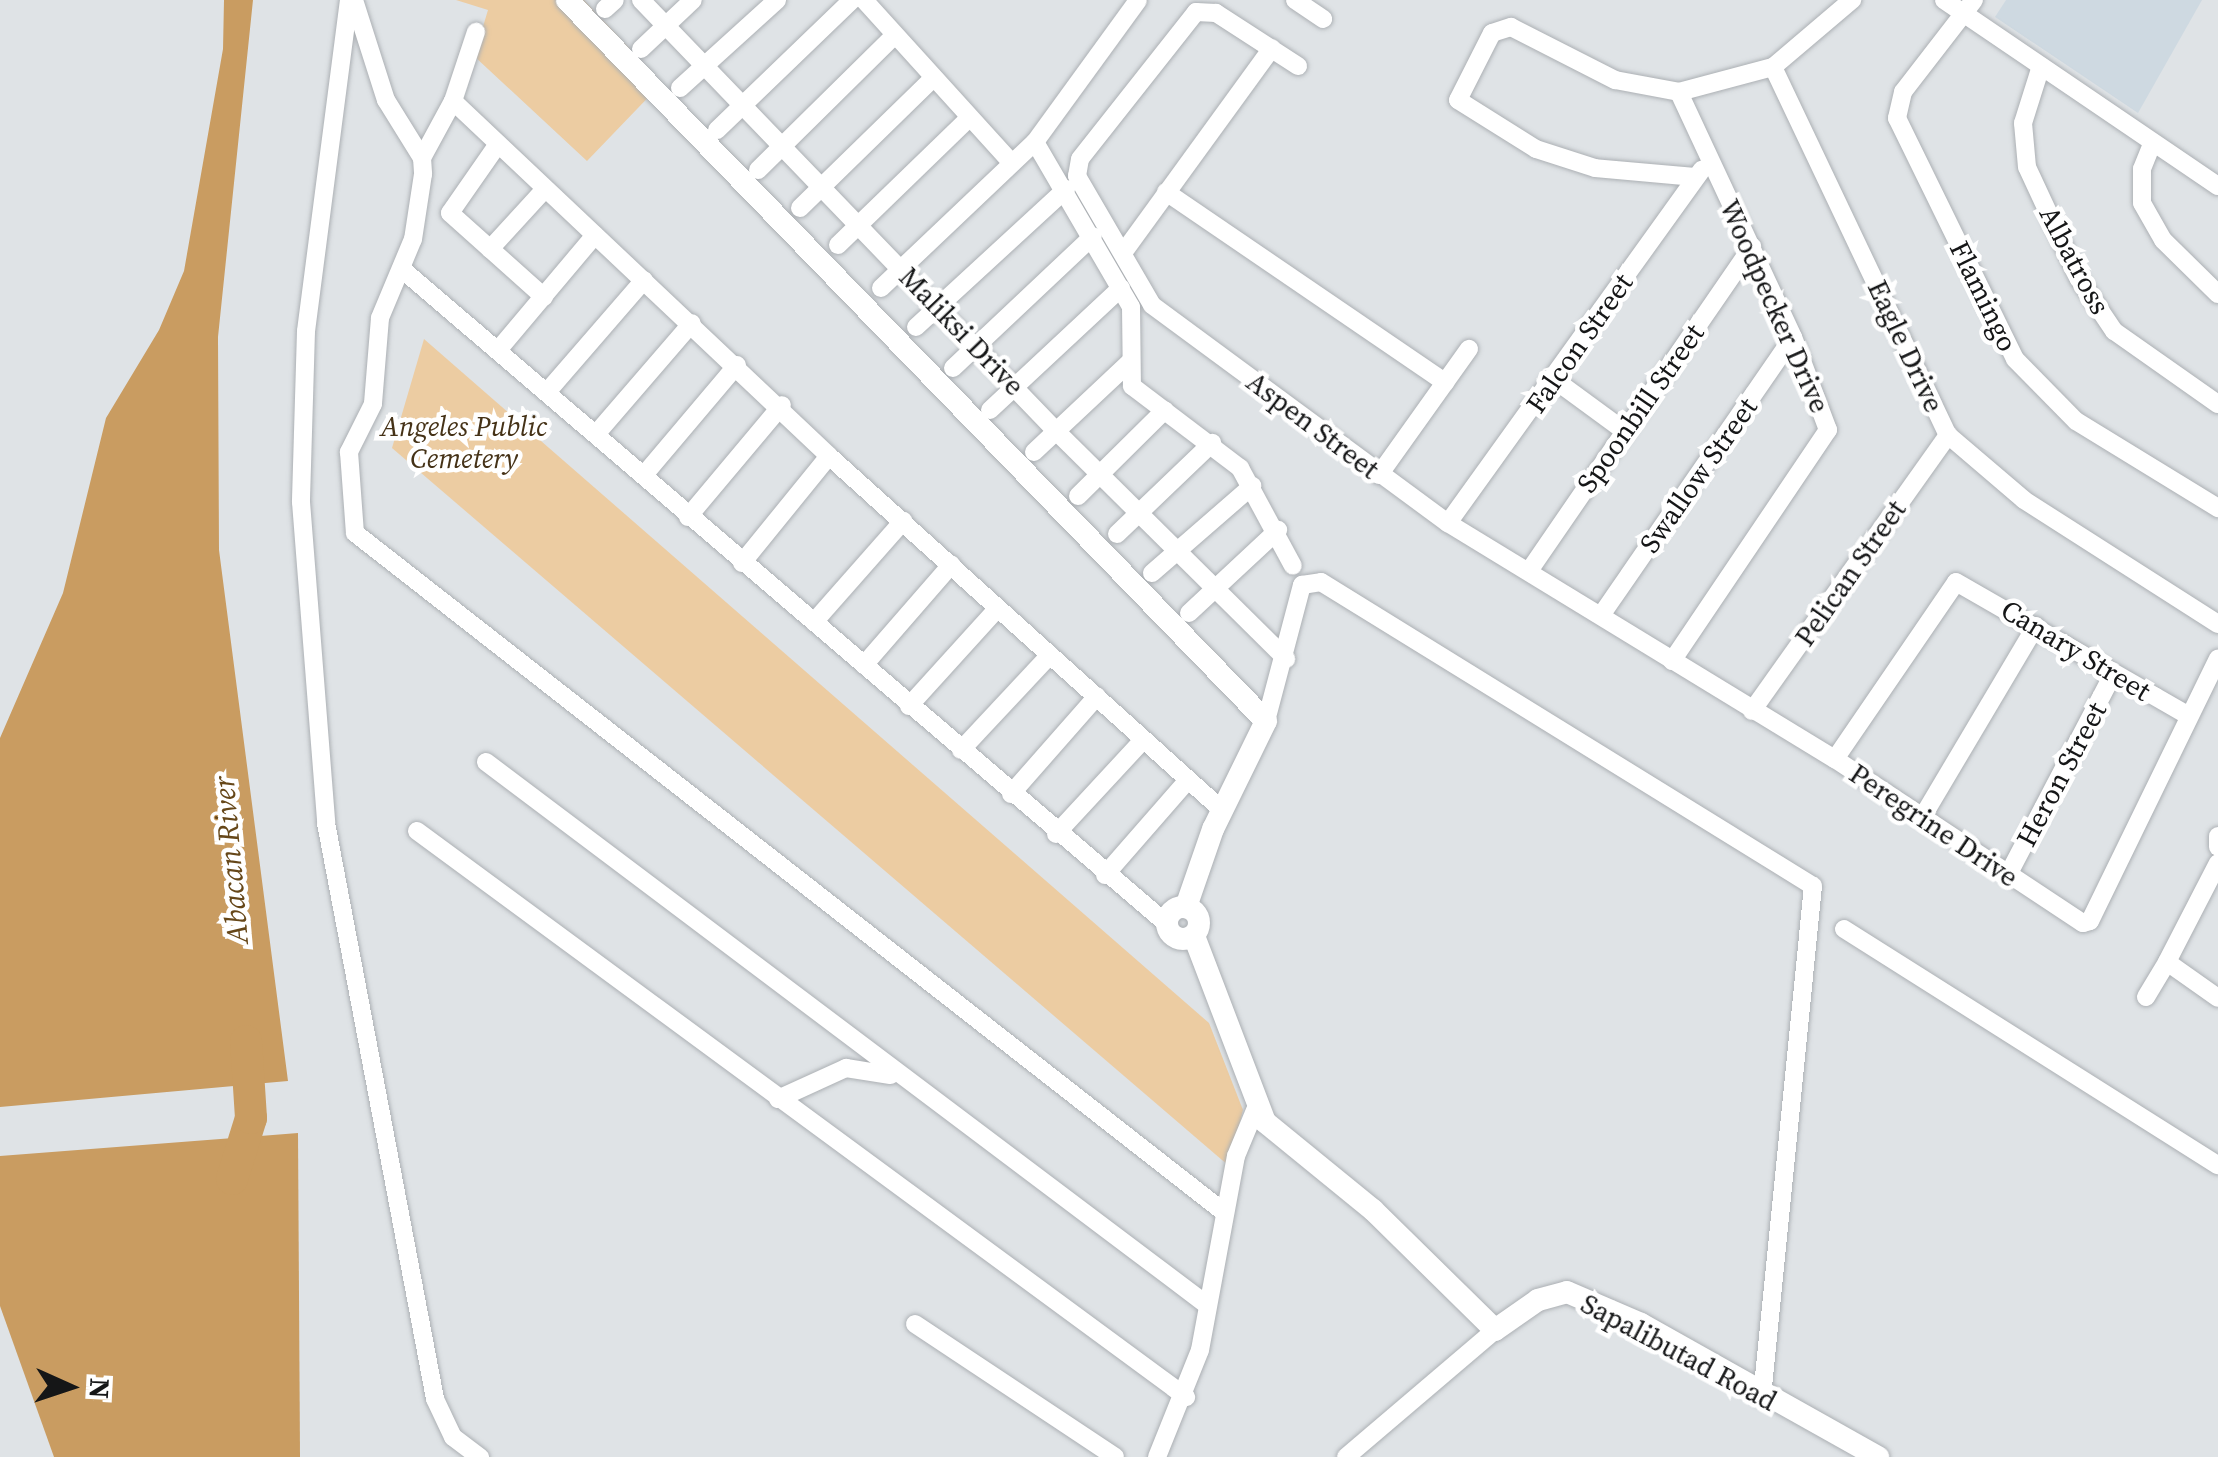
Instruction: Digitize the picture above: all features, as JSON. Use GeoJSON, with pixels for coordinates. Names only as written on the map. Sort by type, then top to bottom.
{"type":"FeatureCollection","features":[{"type":"Feature","properties":{"kind":"street"},"geometry":{"type":"LineString","coordinates":[[352,0],[386,100],[422,158]]}},
{"type":"Feature","properties":{"kind":"street"},"geometry":{"type":"LineString","coordinates":[[352,0],[306,331],[301,502],[326,824],[436,1399],[452,1437],[480,1457]]}},
{"type":"Feature","properties":{"kind":"street"},"geometry":{"type":"LineString","coordinates":[[567,0],[1266,720]]}},
{"type":"Feature","properties":{"kind":"street","name":"Maliksi Drive"},"geometry":{"type":"LineString","coordinates":[[640,0],[745,103],[1056,432],[1212,591],[1286,659]]}},
{"type":"Feature","properties":{"kind":"street"},"geometry":{"type":"LineString","coordinates":[[641,48],[693,0]]}},
{"type":"Feature","properties":{"kind":"street"},"geometry":{"type":"LineString","coordinates":[[680,88],[777,0]]}},
{"type":"Feature","properties":{"kind":"street"},"geometry":{"type":"LineString","coordinates":[[717,130],[852,0]]}},
{"type":"Feature","properties":{"kind":"street"},"geometry":{"type":"LineString","coordinates":[[864,0],[1012,162]]}},
{"type":"Feature","properties":{"kind":"street"},"geometry":{"type":"LineString","coordinates":[[880,288],[1035,142],[1138,0]]}},
{"type":"Feature","properties":{"kind":"street"},"geometry":{"type":"LineString","coordinates":[[1295,0],[1323,19]]}},
{"type":"Feature","properties":{"kind":"street"},"geometry":{"type":"LineString","coordinates":[[1695,178],[1595,168],[1536,149],[1458,100],[1500,26],[1616,80],[1679,92],[1774,68],[1852,0]]}},
{"type":"Feature","properties":{"kind":"street"},"geometry":{"type":"LineString","coordinates":[[1944,0],[1970,8],[2041,66],[2218,186]]}},
{"type":"Feature","properties":{"kind":"street","name":"Flamingo"},"geometry":{"type":"LineString","coordinates":[[1970,8],[1903,92],[1898,118],[2015,360],[2076,421],[2218,508]]}},
{"type":"Feature","properties":{"kind":"street","name":"Aspen Street"},"geometry":{"type":"LineString","coordinates":[[1272,48],[1216,13],[1196,12],[1080,159],[1081,188],[1152,305],[1380,475],[1529,571]]}},
{"type":"Feature","properties":{"kind":"street"},"geometry":{"type":"LineString","coordinates":[[476,32],[453,101],[422,158],[418,221],[403,270],[380,318],[373,404],[349,452],[355,533],[1225,1213]]}},
{"type":"Feature","properties":{"kind":"street"},"geometry":{"type":"LineString","coordinates":[[758,170],[895,35]]}},
{"type":"Feature","properties":{"kind":"street"},"geometry":{"type":"LineString","coordinates":[[1123,253],[1272,48],[1298,66]]}},
{"type":"Feature","properties":{"kind":"street","name":"Albatross"},"geometry":{"type":"LineString","coordinates":[[2041,66],[2023,123],[2027,167],[2078,279],[2114,331],[2218,404]]}},
{"type":"Feature","properties":{"kind":"street","name":"Eagle Drive"},"geometry":{"type":"LineString","coordinates":[[1774,68],[1948,435],[2024,500],[2218,624]]}},
{"type":"Feature","properties":{"kind":"street"},"geometry":{"type":"LineString","coordinates":[[800,208],[933,78]]}},
{"type":"Feature","properties":{"kind":"street","name":"Woodpecker Drive"},"geometry":{"type":"LineString","coordinates":[[1672,661],[1826,440],[1828,421],[1679,92]]}},
{"type":"Feature","properties":{"kind":"street"},"geometry":{"type":"LineString","coordinates":[[453,101],[782,405],[829,456],[1222,810]]}},
{"type":"Feature","properties":{"kind":"street"},"geometry":{"type":"LineString","coordinates":[[838,245],[969,118]]}},
{"type":"Feature","properties":{"kind":"street"},"geometry":{"type":"LineString","coordinates":[[1035,142],[1093,236],[1133,314],[1132,386],[1212,443],[1252,486],[1278,530],[1293,566]]}},
{"type":"Feature","properties":{"kind":"street"},"geometry":{"type":"LineString","coordinates":[[498,144],[450,207],[453,220],[544,297]]}},
{"type":"Feature","properties":{"kind":"street"},"geometry":{"type":"LineString","coordinates":[[2152,144],[2142,170],[2142,203],[2163,240],[2218,294]]}},
{"type":"Feature","properties":{"kind":"street","name":"Falcon Street"},"geometry":{"type":"LineString","coordinates":[[1448,522],[1555,380],[1695,178],[1710,163]]}},
{"type":"Feature","properties":{"kind":"street"},"geometry":{"type":"LineString","coordinates":[[490,249],[544,189]]}},
{"type":"Feature","properties":{"kind":"street"},"geometry":{"type":"LineString","coordinates":[[916,328],[1066,189]]}},
{"type":"Feature","properties":{"kind":"street"},"geometry":{"type":"LineString","coordinates":[[1166,192],[1445,382]]}},
{"type":"Feature","properties":{"kind":"street"},"geometry":{"type":"LineString","coordinates":[[499,349],[595,235]]}},
{"type":"Feature","properties":{"kind":"street"},"geometry":{"type":"LineString","coordinates":[[954,368],[1093,236]]}},
{"type":"Feature","properties":{"kind":"street","name":"Spoonbill Street"},"geometry":{"type":"LineString","coordinates":[[1529,571],[1622,430],[1752,246]]}},
{"type":"Feature","properties":{"kind":"street"},"geometry":{"type":"LineString","coordinates":[[403,270],[1056,834],[1166,923],[1174,938],[1194,936]]}},
{"type":"Feature","properties":{"kind":"street"},"geometry":{"type":"LineString","coordinates":[[547,392],[644,280]]}},
{"type":"Feature","properties":{"kind":"street"},"geometry":{"type":"LineString","coordinates":[[990,410],[1121,288]]}},
{"type":"Feature","properties":{"kind":"street"},"geometry":{"type":"LineString","coordinates":[[596,433],[692,323]]}},
{"type":"Feature","properties":{"kind":"street","name":"Swallow Street"},"geometry":{"type":"LineString","coordinates":[[1602,614],[1793,337]]}},
{"type":"Feature","properties":{"kind":"street"},"geometry":{"type":"LineString","coordinates":[[1380,475],[1469,350]]}},
{"type":"Feature","properties":{"kind":"street"},"geometry":{"type":"LineString","coordinates":[[1034,452],[1130,362]]}},
{"type":"Feature","properties":{"kind":"street"},"geometry":{"type":"LineString","coordinates":[[644,475],[737,365]]}},
{"type":"Feature","properties":{"kind":"street"},"geometry":{"type":"LineString","coordinates":[[1555,380],[1622,430]]}},
{"type":"Feature","properties":{"kind":"street"},"geometry":{"type":"LineString","coordinates":[[688,516],[782,405]]}},
{"type":"Feature","properties":{"kind":"street"},"geometry":{"type":"LineString","coordinates":[[1078,496],[1165,410]]}},
{"type":"Feature","properties":{"kind":"street","name":"Pelican Street"},"geometry":{"type":"LineString","coordinates":[[1752,711],[1948,435]]}},
{"type":"Feature","properties":{"kind":"street"},"geometry":{"type":"LineString","coordinates":[[1117,534],[1212,443]]}},
{"type":"Feature","properties":{"kind":"street"},"geometry":{"type":"LineString","coordinates":[[742,563],[829,456]]}},
{"type":"Feature","properties":{"kind":"street"},"geometry":{"type":"LineString","coordinates":[[1152,574],[1252,486]]}},
{"type":"Feature","properties":{"kind":"street"},"geometry":{"type":"LineString","coordinates":[[814,622],[904,521]]}},
{"type":"Feature","properties":{"kind":"street"},"geometry":{"type":"LineString","coordinates":[[1188,614],[1278,530]]}},
{"type":"Feature","properties":{"kind":"street"},"geometry":{"type":"LineString","coordinates":[[864,665],[950,565]]}},
{"type":"Feature","properties":{"kind":"street","name":"Peregrine Drive"},"geometry":{"type":"LineString","coordinates":[[1529,571],[1924,816],[2075,920],[2090,921],[2218,658]]}},
{"type":"Feature","properties":{"kind":"street"},"geometry":{"type":"LineString","coordinates":[[1186,907],[1222,810],[1266,720],[1286,659],[1302,586],[1321,582],[1813,886],[1762,1397]]}},
{"type":"Feature","properties":{"kind":"street","name":"Canary Street"},"geometry":{"type":"LineString","coordinates":[[1834,759],[1950,586],[1964,583],[2189,716]]}},
{"type":"Feature","properties":{"kind":"street"},"geometry":{"type":"LineString","coordinates":[[909,706],[998,609]]}},
{"type":"Feature","properties":{"kind":"street"},"geometry":{"type":"LineString","coordinates":[[1924,816],[2036,626]]}},
{"type":"Feature","properties":{"kind":"street"},"geometry":{"type":"LineString","coordinates":[[960,750],[1050,654]]}},
{"type":"Feature","properties":{"kind":"street","name":"Heron Street"},"geometry":{"type":"LineString","coordinates":[[2008,875],[2113,674]]}},
{"type":"Feature","properties":{"kind":"street"},"geometry":{"type":"LineString","coordinates":[[1011,794],[1097,696]]}},
{"type":"Feature","properties":{"kind":"street"},"geometry":{"type":"LineString","coordinates":[[1056,834],[1143,740]]}},
{"type":"Feature","properties":{"kind":"street"},"geometry":{"type":"LineString","coordinates":[[486,762],[1207,1306]]}},
{"type":"Feature","properties":{"kind":"street"},"geometry":{"type":"LineString","coordinates":[[1105,875],[1188,780]]}},
{"type":"Feature","properties":{"kind":"street"},"geometry":{"type":"LineString","coordinates":[[417,830],[1186,1396]]}},
{"type":"Feature","properties":{"kind":"street"},"geometry":{"type":"LineString","coordinates":[[2218,836],[2218,846]]}},
{"type":"Feature","properties":{"kind":"street"},"geometry":{"type":"LineString","coordinates":[[2146,997],[2218,862]]}},
{"type":"Feature","properties":{"kind":"street"},"geometry":{"type":"LineString","coordinates":[[1166,923],[1173,910],[1186,907]]}},
{"type":"Feature","properties":{"kind":"street"},"geometry":{"type":"LineString","coordinates":[[1186,907],[1198,918],[1194,936],[1256,1108],[1280,1137],[1359,1197],[1495,1330]]}},
{"type":"Feature","properties":{"kind":"street"},"geometry":{"type":"LineString","coordinates":[[1844,930],[2218,1165]]}},
{"type":"Feature","properties":{"kind":"street"},"geometry":{"type":"LineString","coordinates":[[2168,962],[2218,998]]}},
{"type":"Feature","properties":{"kind":"street"},"geometry":{"type":"LineString","coordinates":[[778,1099],[846,1068],[902,1078]]}},
{"type":"Feature","properties":{"kind":"street"},"geometry":{"type":"LineString","coordinates":[[1157,1457],[1186,1396],[1236,1156],[1256,1108]]}},
{"type":"Feature","properties":{"kind":"street","name":"Sapalibutad Road"},"geometry":{"type":"LineString","coordinates":[[1346,1457],[1495,1330],[1538,1300],[1567,1292],[1641,1324],[1762,1397],[1878,1457]]}},
{"type":"Feature","properties":{"kind":"street"},"geometry":{"type":"LineString","coordinates":[[915,1324],[1115,1457]]}},
{"type":"Feature","properties":{"kind":"shaded area"},"geometry":{"type":"Polygon","coordinates":[[[2006,0],[2202,0],[2138,113],[1995,17],[2006,0]]]}},
{"type":"Feature","properties":{"kind":"green space"},"geometry":{"type":"Polygon","coordinates":[[[456,0],[584,0],[662,83],[587,161],[474,56],[488,10],[456,0]]]}},
{"type":"Feature","properties":{"kind":"green space","name":"Angeles Public Cemetery"},"geometry":{"type":"Polygon","coordinates":[[[424,339],[1209,1023],[1243,1110],[1229,1166],[392,448],[424,339]]]}},
{"type":"Feature","properties":{"kind":"water"},"geometry":{"type":"Polygon","coordinates":[[[224,0],[253,0],[218,337],[219,550],[288,1081],[0,1107],[0,738],[63,593],[106,418],[159,330],[184,271],[223,49],[224,0]]]}},
{"type":"Feature","properties":{"kind":"water"},"geometry":{"type":"Polygon","coordinates":[[[298,1133],[300,1457],[54,1457],[0,1306],[0,1156],[298,1133]]]}},
{"type":"Feature","properties":{"kind":"waterway","name":"Abacan River"},"geometry":{"type":"LineString","coordinates":[[232,1179],[251,1118],[246,1041]]}}]}
